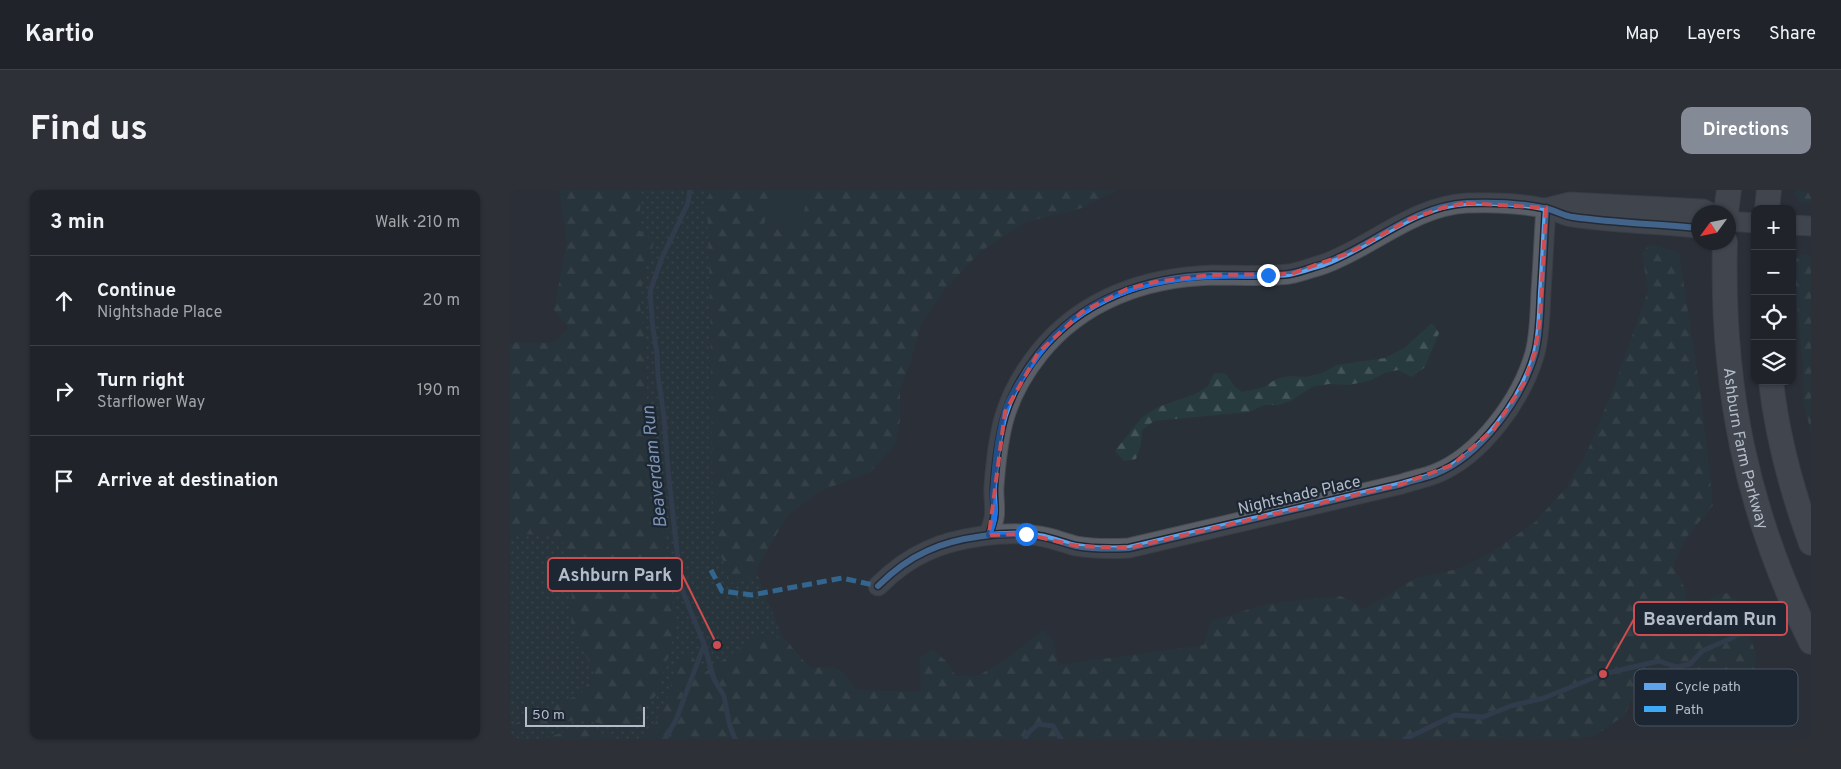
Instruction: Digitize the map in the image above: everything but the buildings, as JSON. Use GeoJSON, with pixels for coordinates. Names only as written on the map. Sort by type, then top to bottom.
{"type":"FeatureCollection","features":[{"type":"Feature","properties":{"kind":"main road"},"geometry":{"type":"LineString","coordinates":[[1727,205],[1729,190]]}},
{"type":"Feature","properties":{"kind":"main road"},"geometry":{"type":"LineString","coordinates":[[1767,205],[1769,190]]}},
{"type":"Feature","properties":{"kind":"main road","name":"Ashburn Farm Parkway"},"geometry":{"type":"LineString","coordinates":[[1725,250],[1724,312],[1727,360],[1742,447],[1754,498],[1769,544],[1811,642]]}},
{"type":"Feature","properties":{"kind":"main road"},"geometry":{"type":"LineString","coordinates":[[1772,385],[1784,453],[1793,489],[1811,543]]}},
{"type":"Feature","properties":{"kind":"street"},"geometry":{"type":"LineString","coordinates":[[1546,208],[1570,202],[1691,208]]}},
{"type":"Feature","properties":{"kind":"street"},"geometry":{"type":"LineString","coordinates":[[989,535],[994,517],[993,499],[996,456],[1005,412],[1015,390],[1038,353],[1069,322],[1082,312],[1119,292],[1155,282],[1211,275],[1291,274],[1349,253],[1422,213],[1466,203],[1515,204],[1546,208],[1570,217],[1691,227]]}},
{"type":"Feature","properties":{"kind":"street","name":"Nightshade Place"},"geometry":{"type":"LineString","coordinates":[[878,586],[890,574],[926,551],[989,535],[1026,534],[1077,546],[1113,549],[1129,548],[1402,484],[1436,474],[1452,465],[1494,429],[1524,383],[1535,352],[1540,318],[1546,208]]}},
{"type":"Feature","properties":{"kind":"street"},"geometry":{"type":"LineString","coordinates":[[1736,221],[1751,222]]}},
{"type":"Feature","properties":{"kind":"street"},"geometry":{"type":"LineString","coordinates":[[1796,225],[1811,226]]}},
{"type":"Feature","properties":{"kind":"highlighted area"},"geometry":{"type":"Polygon","coordinates":[[[1466,203],[1546,208],[1540,318],[1535,352],[1524,383],[1494,429],[1452,465],[1402,484],[1129,548],[1077,546],[1026,534],[989,535],[1005,412],[1038,353],[1082,312],[1127,289],[1155,282],[1211,275],[1291,274],[1349,253],[1410,219],[1445,207],[1466,203]]]}},
{"type":"Feature","properties":{"kind":"green space"},"geometry":{"type":"Polygon","coordinates":[[[559,190],[642,190],[638,229],[654,242],[643,276],[640,307],[646,342],[647,419],[673,603],[675,632],[657,694],[628,730],[580,719],[523,731],[510,726],[582,693],[594,672],[571,627],[573,560],[565,544],[545,534],[510,535],[510,344],[517,342],[554,343],[569,328],[554,310],[567,242],[559,190]]]}},
{"type":"Feature","properties":{"kind":"green space"},"geometry":{"type":"Polygon","coordinates":[[[642,190],[711,190],[707,200],[713,506],[718,549],[751,558],[822,739],[612,739],[593,728],[573,729],[543,739],[510,739],[510,726],[523,731],[580,719],[628,729],[671,586],[647,419],[646,342],[640,307],[643,276],[654,242],[637,229],[642,190]]]}},
{"type":"Feature","properties":{"kind":"green space"},"geometry":{"type":"Polygon","coordinates":[[[711,190],[774,190],[764,225],[797,234],[810,190],[1117,190],[1082,208],[1026,222],[981,251],[946,288],[921,324],[900,390],[900,420],[895,445],[870,472],[818,492],[787,516],[750,580],[732,583],[718,549],[713,506],[707,200],[711,190]]]}},
{"type":"Feature","properties":{"kind":"green space"},"geometry":{"type":"Polygon","coordinates":[[[774,190],[810,190],[797,234],[764,225],[774,190]]]}},
{"type":"Feature","properties":{"kind":"green space"},"geometry":{"type":"Polygon","coordinates":[[[1795,190],[1811,190],[1811,202],[1802,204],[1796,197],[1795,190]]]}},
{"type":"Feature","properties":{"kind":"green space"},"geometry":{"type":"Polygon","coordinates":[[[1650,244],[1679,253],[1701,397],[1713,505],[1685,539],[1673,566],[1686,592],[1681,621],[1697,624],[1711,598],[1727,593],[1737,600],[1756,654],[1754,669],[1634,669],[1634,693],[1625,715],[1594,736],[1580,739],[645,739],[651,732],[667,698],[676,667],[689,652],[704,673],[757,636],[784,638],[810,668],[827,667],[838,669],[846,676],[856,690],[921,692],[920,657],[931,649],[945,660],[956,676],[978,676],[1012,655],[1043,630],[1054,642],[1058,665],[1204,645],[1211,621],[1266,604],[1341,596],[1365,609],[1416,578],[1458,569],[1492,552],[1535,522],[1566,488],[1588,450],[1615,384],[1648,291],[1642,253],[1650,244]]]}},
{"type":"Feature","properties":{"kind":"green space"},"geometry":{"type":"Polygon","coordinates":[[[1801,254],[1811,255],[1811,434],[1803,399],[1803,368],[1796,294],[1796,260],[1801,254]]]}},
{"type":"Feature","properties":{"kind":"green space"},"geometry":{"type":"Polygon","coordinates":[[[1432,323],[1439,333],[1425,367],[1412,377],[1398,370],[1385,373],[1369,381],[1348,385],[1329,384],[1312,387],[1291,401],[1279,405],[1265,405],[1249,412],[1154,421],[1142,430],[1141,445],[1136,459],[1124,461],[1115,451],[1142,417],[1158,407],[1195,394],[1208,386],[1214,373],[1226,374],[1236,388],[1242,392],[1264,387],[1276,379],[1289,376],[1305,377],[1322,373],[1337,365],[1385,358],[1404,348],[1432,323]]]}},
{"type":"Feature","properties":{"kind":"green space"},"geometry":{"type":"Polygon","coordinates":[[[545,534],[565,544],[573,560],[571,627],[594,672],[582,693],[510,726],[510,535],[545,534]]]}},
{"type":"Feature","properties":{"kind":"green space"},"geometry":{"type":"Polygon","coordinates":[[[593,728],[612,739],[543,739],[573,729],[593,728]]]}},
{"type":"Feature","properties":{"kind":"waterway","name":"Beaverdam Run"},"geometry":{"type":"LineString","coordinates":[[690,190],[688,203],[661,260],[650,292],[653,329],[681,587],[704,644],[714,679],[724,696],[729,723],[735,739]]}},
{"type":"Feature","properties":{"kind":"waterway","name":"Beaverdam Run"},"geometry":{"type":"LineString","coordinates":[[1405,739],[1455,715],[1483,717],[1511,706],[1544,698],[1603,674],[1659,661],[1677,667],[1690,664],[1702,651],[1732,638],[1752,623]]}},
{"type":"Feature","properties":{"kind":"waterway"},"geometry":{"type":"LineString","coordinates":[[665,739],[676,720],[704,645]]}},
{"type":"Feature","properties":{"kind":"waterway","name":"Beaverdam Run"},"geometry":{"type":"LineString","coordinates":[[1025,739],[1027,734],[1038,724],[1053,726],[1061,739]]}},
{"type":"Feature","properties":{"kind":"marked path"},"geometry":{"type":"LineString","coordinates":[[711,570],[722,591],[752,595],[842,578],[878,586]]}},
{"type":"Feature","properties":{"kind":"cycle path"},"geometry":{"type":"LineString","coordinates":[[989,535],[995,514],[994,486],[998,449],[1010,400],[1027,369],[1056,334],[1075,318],[1117,294],[1164,280],[1188,277],[1270,275],[1298,272],[1342,256],[1429,211],[1467,203],[1525,205],[1573,217],[1691,227]]}},
{"type":"Feature","properties":{"kind":"cycle path"},"geometry":{"type":"LineString","coordinates":[[878,586],[901,566],[920,554],[939,546],[967,539],[998,534],[1027,534],[1082,547],[1129,548],[1402,484],[1435,474],[1452,466],[1468,454],[1497,424],[1510,407],[1529,371],[1537,346],[1539,331],[1546,208]]}},
{"type":"Feature","properties":{"kind":"place","name":"Ashburn Park"},"geometry":{"type":"Point","coordinates":[717,645]}},
{"type":"Feature","properties":{"kind":"place","name":"Beaverdam Run"},"geometry":{"type":"Point","coordinates":[1603,674]}},
{"type":"Feature","properties":{"kind":"route"},"geometry":{"type":"LineString","coordinates":[[1026,534],[989,535],[994,517],[993,499],[996,456],[1005,412],[1015,390],[1038,353],[1055,335],[1082,312],[1127,289],[1155,282],[1211,275],[1268,275]]}}]}
